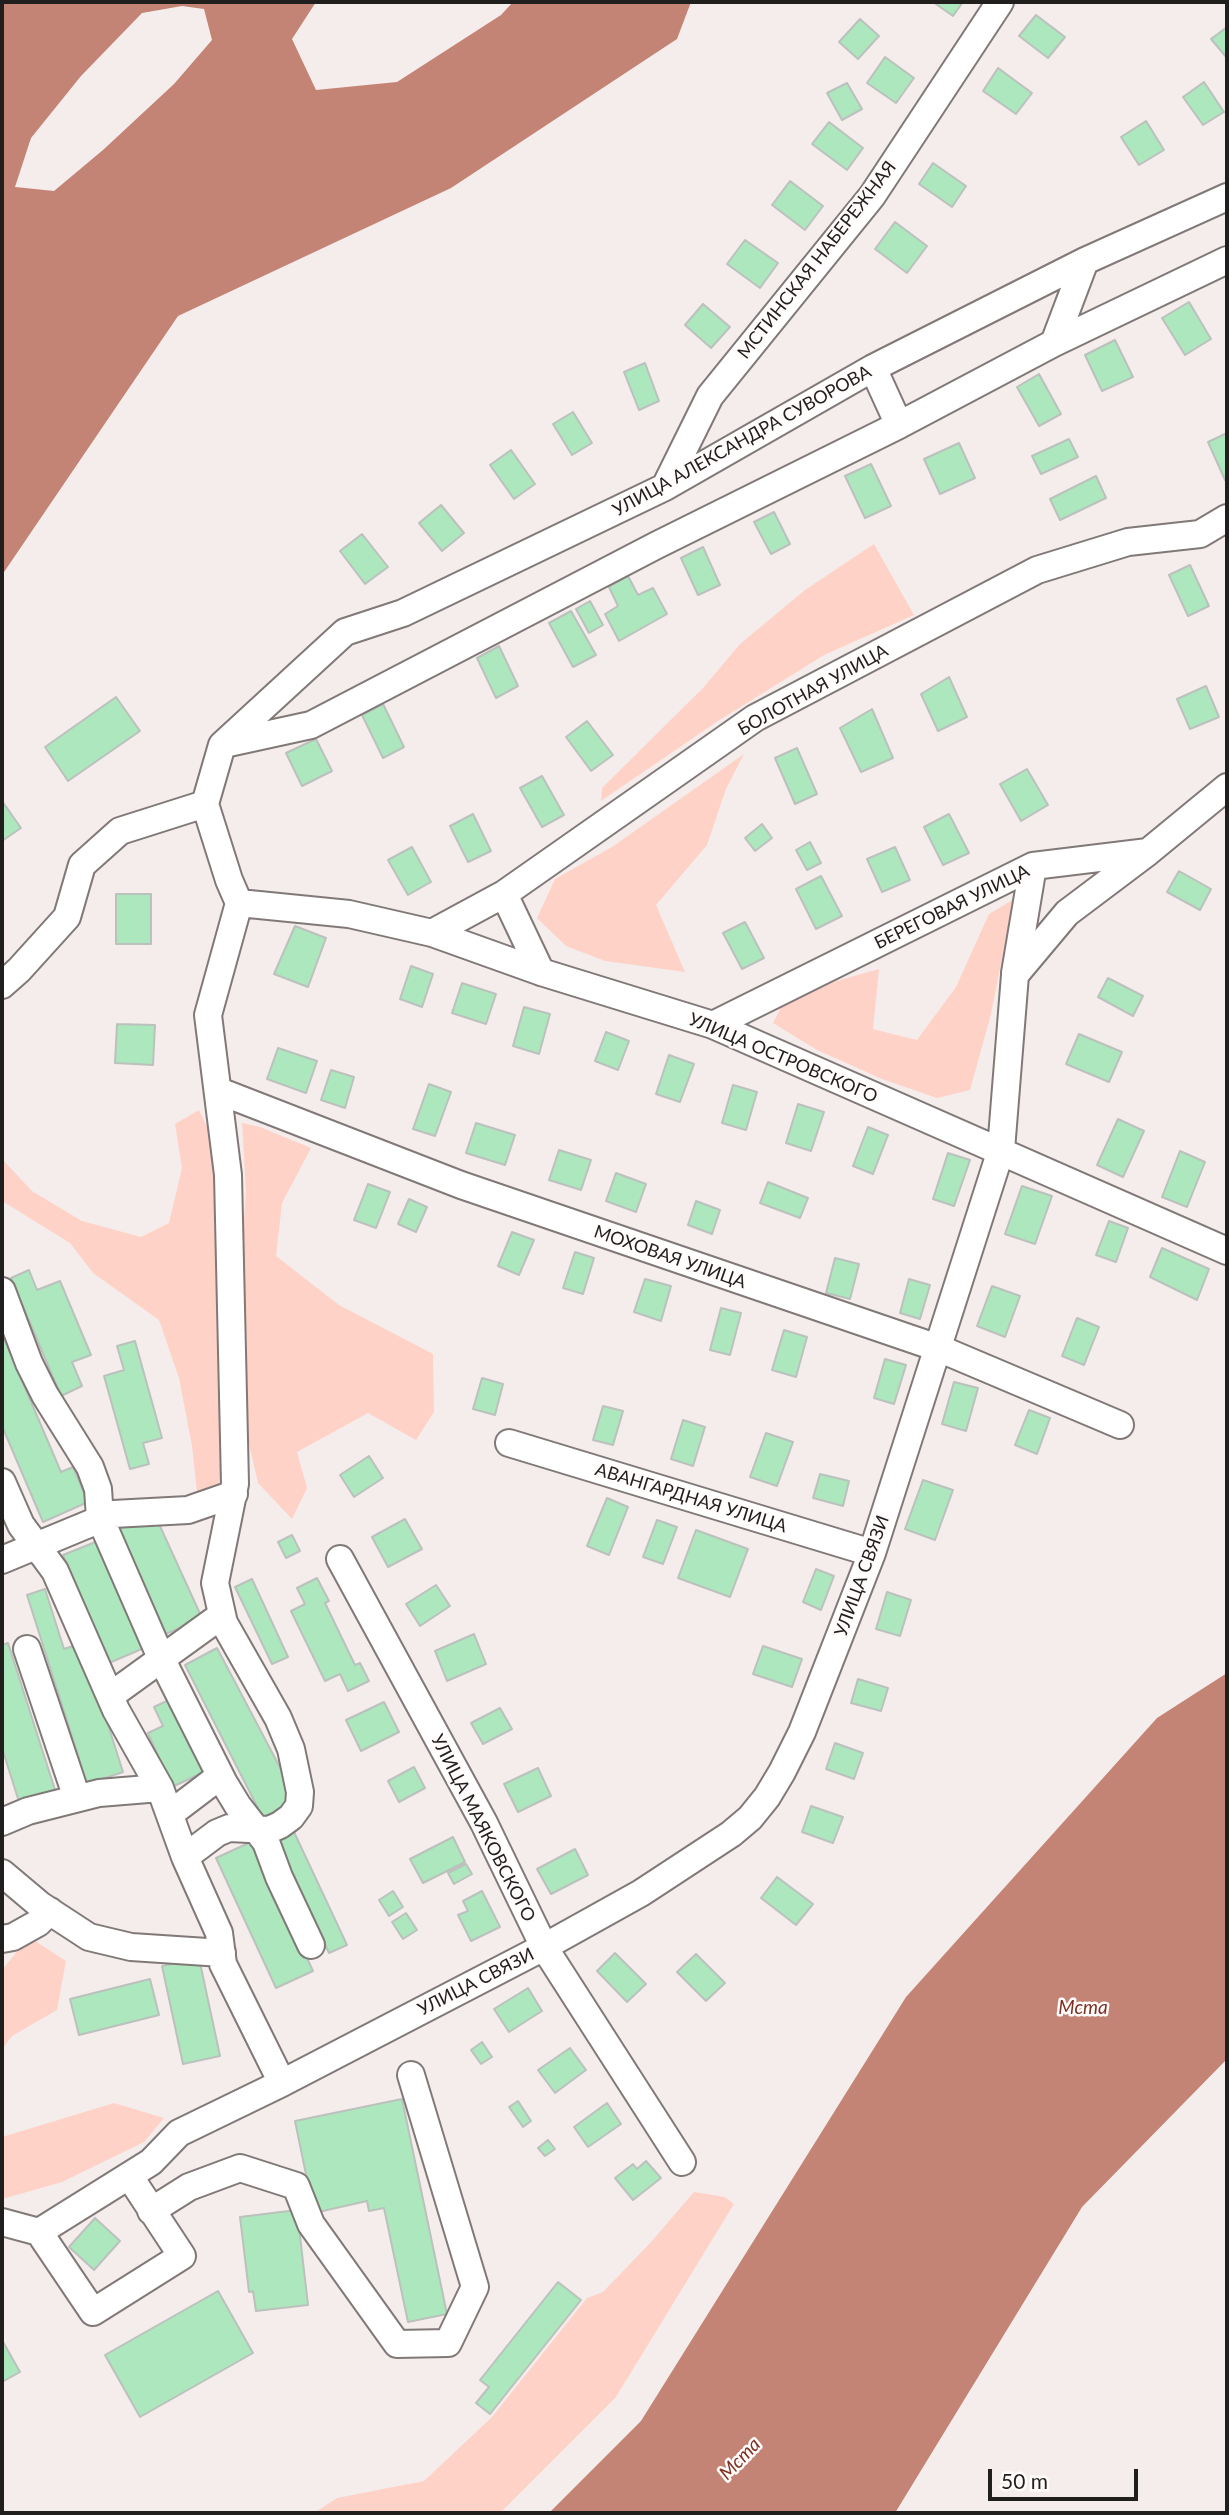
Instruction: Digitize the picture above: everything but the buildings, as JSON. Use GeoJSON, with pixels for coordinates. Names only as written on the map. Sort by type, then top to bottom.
{"type":"FeatureCollection","features":[{"type":"Feature","properties":{"kind":"street","name":"МСТИНСКАЯ НАБЕРЕЖНАЯ"},"geometry":{"type":"LineString","coordinates":[[665,487],[710,396],[872,196],[1000,2]]}},
{"type":"Feature","properties":{"kind":"street","name":"УЛИЦА АЛЕКСАНДРА СУВОРОВА"},"geometry":{"type":"LineString","coordinates":[[222,745],[345,632],[403,613],[665,487],[873,368],[1085,261],[1227,197]]}},
{"type":"Feature","properties":{"kind":"street"},"geometry":{"type":"LineString","coordinates":[[185,1857],[217,1833],[229,1828],[268,1830],[291,1817],[299,1806],[300,1792],[291,1749],[278,1718],[224,1623],[215,1583],[234,1494],[228,1175],[208,1015],[239,903],[205,804],[222,745],[311,725],[1054,343],[1227,260]]}},
{"type":"Feature","properties":{"kind":"street"},"geometry":{"type":"LineString","coordinates":[[1054,343],[1085,261]]}},
{"type":"Feature","properties":{"kind":"street"},"geometry":{"type":"LineString","coordinates":[[873,368],[899,425]]}},
{"type":"Feature","properties":{"kind":"street","name":"БОЛОТНАЯ УЛИЦА"},"geometry":{"type":"LineString","coordinates":[[432,933],[505,894],[755,718],[1037,570],[1128,542],[1200,534],[1227,518]]}},
{"type":"Feature","properties":{"kind":"street"},"geometry":{"type":"LineString","coordinates":[[1015,975],[1067,913],[1148,852],[1227,787]]}},
{"type":"Feature","properties":{"kind":"street"},"geometry":{"type":"LineString","coordinates":[[2,985],[67,917],[82,865],[120,831],[205,804]]}},
{"type":"Feature","properties":{"kind":"street","name":"БЕРЕГОВАЯ УЛИЦА"},"geometry":{"type":"LineString","coordinates":[[713,1025],[1033,866],[1148,852]]}},
{"type":"Feature","properties":{"kind":"street","name":"УЛИЦА СВЯЗИ"},"geometry":{"type":"LineString","coordinates":[[38,2232],[130,2177],[151,2162],[179,2133],[282,2083],[544,1947],[641,1893],[731,1835],[750,1818],[777,1781],[802,1732],[872,1553],[1001,1150],[1015,975],[1033,866]]}},
{"type":"Feature","properties":{"kind":"street"},"geometry":{"type":"LineString","coordinates":[[505,894],[541,972]]}},
{"type":"Feature","properties":{"kind":"street","name":"УЛИЦА ОСТРОВСКОГО"},"geometry":{"type":"LineString","coordinates":[[239,903],[349,914],[432,933],[541,972],[713,1025],[1227,1251]]}},
{"type":"Feature","properties":{"kind":"street","name":"МОХОВАЯ УЛИЦА"},"geometry":{"type":"LineString","coordinates":[[219,1091],[461,1185],[938,1348],[1120,1425]]}},
{"type":"Feature","properties":{"kind":"street"},"geometry":{"type":"LineString","coordinates":[[2,1291],[29,1363],[45,1395],[90,1467],[98,1489],[100,1518],[162,1660],[220,1776],[238,1806],[266,1842],[311,1945]]}},
{"type":"Feature","properties":{"kind":"street","name":"АВАНГАРДНАЯ УЛИЦА"},"geometry":{"type":"LineString","coordinates":[[509,1443],[872,1553]]}},
{"type":"Feature","properties":{"kind":"street"},"geometry":{"type":"LineString","coordinates":[[2,1482],[9,1502],[35,1545],[55,1571],[110,1696],[160,1788],[185,1857],[216,1924],[223,1964],[282,2083]]}},
{"type":"Feature","properties":{"kind":"street"},"geometry":{"type":"LineString","coordinates":[[2,1560],[100,1518],[125,1512],[188,1510],[234,1494]]}},
{"type":"Feature","properties":{"kind":"street","name":"УЛИЦА МАЯКОВСКОГО"},"geometry":{"type":"LineString","coordinates":[[340,1559],[484,1824],[544,1947],[682,2162]]}},
{"type":"Feature","properties":{"kind":"street"},"geometry":{"type":"LineString","coordinates":[[110,1696],[222,1615]]}},
{"type":"Feature","properties":{"kind":"street"},"geometry":{"type":"LineString","coordinates":[[27,1649],[77,1798]]}},
{"type":"Feature","properties":{"kind":"street"},"geometry":{"type":"LineString","coordinates":[[170,1815],[220,1776]]}},
{"type":"Feature","properties":{"kind":"street"},"geometry":{"type":"LineString","coordinates":[[4,1816],[99,1793],[160,1788]]}},
{"type":"Feature","properties":{"kind":"street"},"geometry":{"type":"LineString","coordinates":[[2,1873],[50,1911],[89,1937],[131,1947],[222,1953]]}},
{"type":"Feature","properties":{"kind":"street"},"geometry":{"type":"LineString","coordinates":[[2,1939],[13,1937],[38,1923],[50,1911]]}},
{"type":"Feature","properties":{"kind":"street"},"geometry":{"type":"LineString","coordinates":[[151,2211],[189,2187],[240,2168],[296,2186],[311,2224],[397,2344],[449,2343],[475,2287],[411,2075]]}},
{"type":"Feature","properties":{"kind":"street"},"geometry":{"type":"LineString","coordinates":[[2,2222],[38,2232],[93,2312],[182,2256],[130,2177]]}},
{"type":"Feature","properties":{"kind":"shaded area"},"geometry":{"type":"Polygon","coordinates":[[[874,544],[914,615],[824,655],[718,721],[601,801],[602,788],[703,688],[740,644],[805,590],[874,544]]]}},
{"type":"Feature","properties":{"kind":"shaded area"},"geometry":{"type":"Polygon","coordinates":[[[744,754],[726,789],[707,845],[656,905],[685,972],[605,961],[566,946],[537,918],[555,879],[612,847],[744,754]]]}},
{"type":"Feature","properties":{"kind":"shaded area"},"geometry":{"type":"Polygon","coordinates":[[[1014,899],[990,1018],[970,1090],[937,1098],[882,1079],[817,1050],[773,1023],[784,1001],[833,982],[879,969],[873,1029],[917,1040],[956,987],[989,914],[1014,899]]]}},
{"type":"Feature","properties":{"kind":"shaded area"},"geometry":{"type":"Polygon","coordinates":[[[199,1110],[212,1137],[220,1254],[222,1487],[216,1494],[197,1492],[192,1446],[179,1378],[159,1320],[93,1273],[70,1243],[2,1201],[2,1159],[32,1191],[82,1221],[141,1237],[169,1223],[182,1168],[175,1124],[199,1110]]]}},
{"type":"Feature","properties":{"kind":"shaded area"},"geometry":{"type":"Polygon","coordinates":[[[242,1123],[260,1127],[311,1148],[282,1203],[276,1256],[339,1305],[433,1354],[434,1412],[416,1440],[368,1413],[297,1452],[307,1488],[292,1519],[258,1483],[241,1409],[247,1350],[242,1249],[246,1192],[242,1123]]]}},
{"type":"Feature","properties":{"kind":"shaded area"},"geometry":{"type":"Polygon","coordinates":[[[29,1937],[66,1961],[57,2010],[12,2036],[2,2049],[2,1970],[29,1937]]]}},
{"type":"Feature","properties":{"kind":"shaded area"},"geometry":{"type":"Polygon","coordinates":[[[114,2103],[164,2118],[144,2142],[62,2182],[2,2199],[2,2137],[114,2103]]]}},
{"type":"Feature","properties":{"kind":"shaded area"},"geometry":{"type":"Polygon","coordinates":[[[694,2192],[725,2197],[734,2204],[616,2397],[500,2513],[314,2513],[337,2498],[424,2481],[492,2417],[587,2298],[603,2292],[694,2192]]]}},
{"type":"Feature","properties":{"kind":"water"},"geometry":{"type":"Polygon","coordinates":[[[2,2],[316,2],[292,39],[316,90],[397,82],[501,15],[513,2],[691,2],[677,39],[451,188],[178,316],[2,575],[2,2]],[[182,6],[142,13],[81,76],[31,138],[15,187],[54,191],[174,84],[212,40],[204,9],[182,6]]]}},
{"type":"Feature","properties":{"kind":"water","name":"Мста"},"geometry":{"type":"Polygon","coordinates":[[[1227,1673],[1227,2059],[1082,2207],[895,2513],[549,2513],[641,2421],[906,1997],[1157,1718],[1227,1673]]]}}]}
